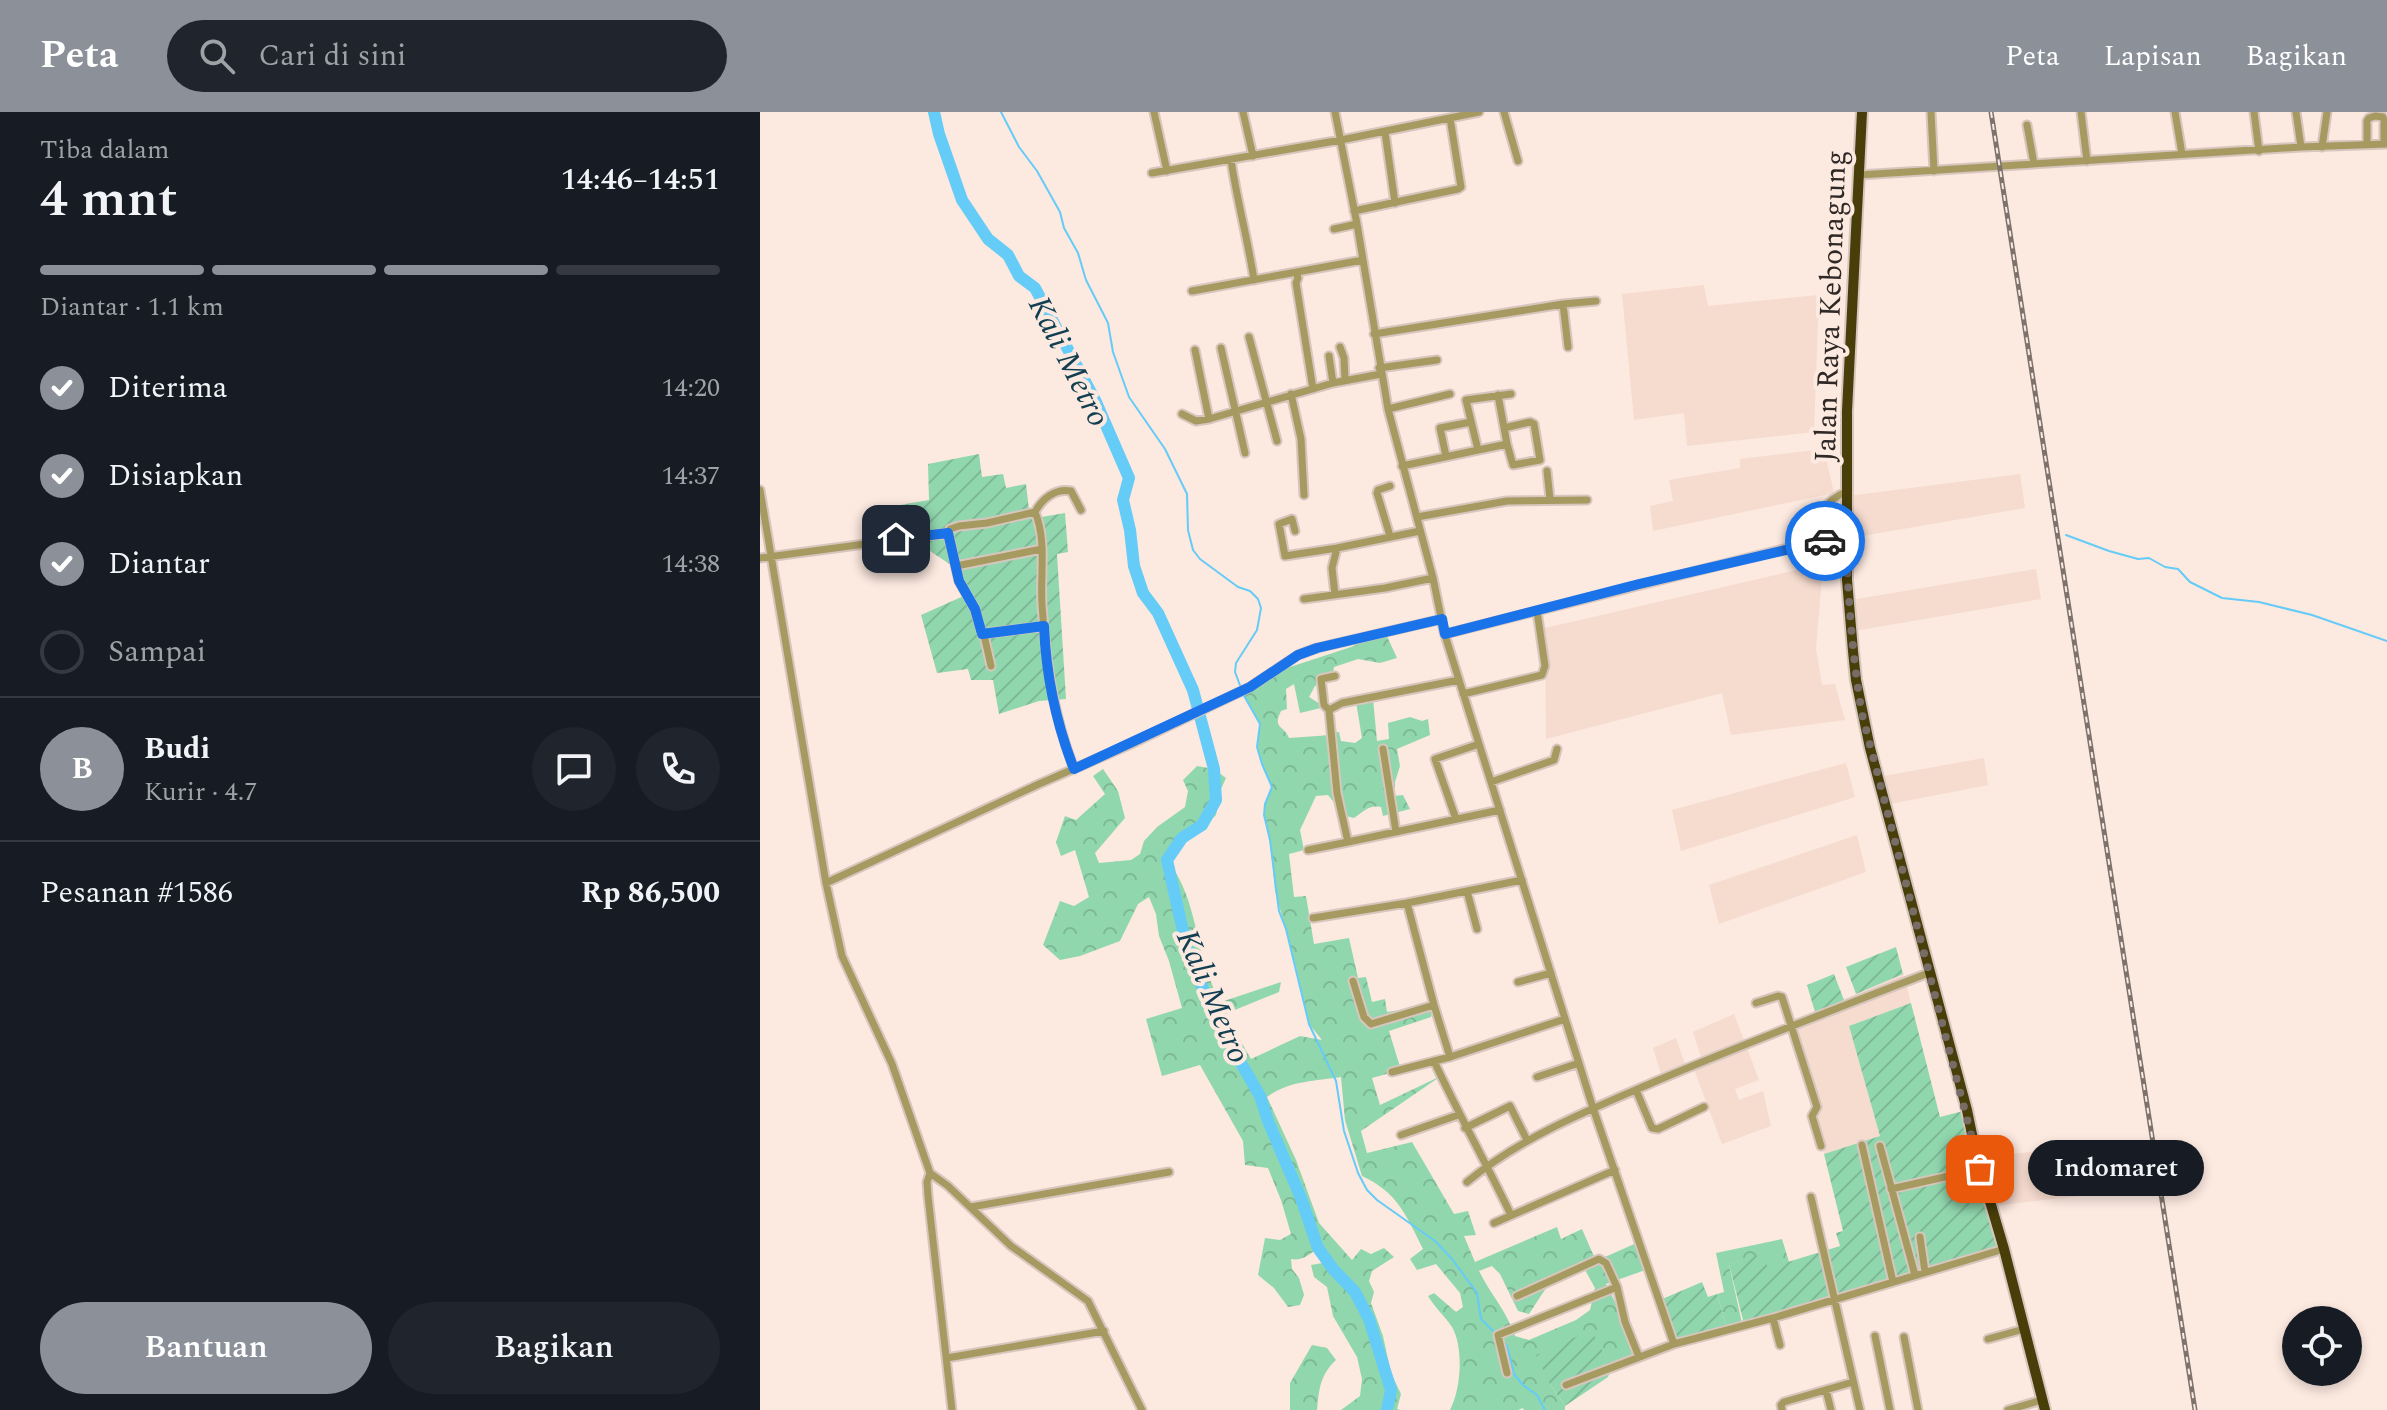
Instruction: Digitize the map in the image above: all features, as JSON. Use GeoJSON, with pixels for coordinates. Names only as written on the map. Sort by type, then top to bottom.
{"type":"FeatureCollection","features":[{"type":"Feature","properties":{"kind":"highway","name":"Jalan Raya Kebonagung"},"geometry":{"type":"LineString","coordinates":[[1862,112],[1847,396],[1847,580],[1853,651],[1862,714],[2044,1405]]}},
{"type":"Feature","properties":{"kind":"street"},"geometry":{"type":"LineString","coordinates":[[1154,112],[1167,171]]}},
{"type":"Feature","properties":{"kind":"street"},"geometry":{"type":"LineString","coordinates":[[1243,112],[1253,156]]}},
{"type":"Feature","properties":{"kind":"street"},"geometry":{"type":"LineString","coordinates":[[1335,112],[1357,224],[1380,371],[1443,627],[1593,1108],[1674,1344]]}},
{"type":"Feature","properties":{"kind":"street"},"geometry":{"type":"LineString","coordinates":[[1152,173],[1385,132],[1479,112]]}},
{"type":"Feature","properties":{"kind":"street"},"geometry":{"type":"LineString","coordinates":[[1504,112],[1518,161]]}},
{"type":"Feature","properties":{"kind":"street"},"geometry":{"type":"LineString","coordinates":[[1931,112],[1934,171]]}},
{"type":"Feature","properties":{"kind":"street"},"geometry":{"type":"LineString","coordinates":[[2081,112],[2087,161]]}},
{"type":"Feature","properties":{"kind":"street"},"geometry":{"type":"LineString","coordinates":[[2175,112],[2182,154]]}},
{"type":"Feature","properties":{"kind":"street"},"geometry":{"type":"LineString","coordinates":[[2254,112],[2259,151]]}},
{"type":"Feature","properties":{"kind":"street"},"geometry":{"type":"LineString","coordinates":[[2296,112],[2301,147]]}},
{"type":"Feature","properties":{"kind":"street"},"geometry":{"type":"LineString","coordinates":[[2322,147],[2327,112]]}},
{"type":"Feature","properties":{"kind":"street"},"geometry":{"type":"LineString","coordinates":[[1859,175],[2386,144],[2383,117],[2375,114],[2367,121],[2367,144]]}},
{"type":"Feature","properties":{"kind":"street"},"geometry":{"type":"LineString","coordinates":[[1354,211],[1461,187],[1450,118]]}},
{"type":"Feature","properties":{"kind":"street"},"geometry":{"type":"LineString","coordinates":[[2027,125],[2034,164]]}},
{"type":"Feature","properties":{"kind":"street"},"geometry":{"type":"LineString","coordinates":[[1385,132],[1395,203]]}},
{"type":"Feature","properties":{"kind":"street"},"geometry":{"type":"LineString","coordinates":[[1231,160],[1254,280]]}},
{"type":"Feature","properties":{"kind":"street"},"geometry":{"type":"LineString","coordinates":[[1334,229],[1357,224]]}},
{"type":"Feature","properties":{"kind":"street"},"geometry":{"type":"LineString","coordinates":[[1192,291],[1363,260]]}},
{"type":"Feature","properties":{"kind":"street"},"geometry":{"type":"LineString","coordinates":[[1296,272],[1313,389]]}},
{"type":"Feature","properties":{"kind":"street"},"geometry":{"type":"LineString","coordinates":[[1374,334],[1596,301]]}},
{"type":"Feature","properties":{"kind":"street"},"geometry":{"type":"LineString","coordinates":[[1563,304],[1568,347]]}},
{"type":"Feature","properties":{"kind":"street"},"geometry":{"type":"LineString","coordinates":[[1249,337],[1277,441]]}},
{"type":"Feature","properties":{"kind":"street"},"geometry":{"type":"LineString","coordinates":[[1340,347],[1345,380]]}},
{"type":"Feature","properties":{"kind":"street"},"geometry":{"type":"LineString","coordinates":[[1221,348],[1245,453]]}},
{"type":"Feature","properties":{"kind":"street"},"geometry":{"type":"LineString","coordinates":[[1195,350],[1209,419]]}},
{"type":"Feature","properties":{"kind":"street"},"geometry":{"type":"LineString","coordinates":[[1329,356],[1333,383]]}},
{"type":"Feature","properties":{"kind":"street"},"geometry":{"type":"LineString","coordinates":[[1182,414],[1196,421],[1209,419],[1333,383],[1437,360]]}},
{"type":"Feature","properties":{"kind":"street"},"geometry":{"type":"LineString","coordinates":[[1291,394],[1301,439],[1304,495]]}},
{"type":"Feature","properties":{"kind":"street"},"geometry":{"type":"LineString","coordinates":[[1388,409],[1450,394]]}},
{"type":"Feature","properties":{"kind":"street"},"geometry":{"type":"LineString","coordinates":[[1478,450],[1467,400],[1511,394]]}},
{"type":"Feature","properties":{"kind":"street"},"geometry":{"type":"LineString","coordinates":[[1498,395],[1504,428],[1507,444],[1513,465],[1541,459],[1532,423],[1504,428]]}},
{"type":"Feature","properties":{"kind":"street"},"geometry":{"type":"LineString","coordinates":[[1446,456],[1440,428],[1471,422]]}},
{"type":"Feature","properties":{"kind":"street"},"geometry":{"type":"LineString","coordinates":[[1402,466],[1507,444]]}},
{"type":"Feature","properties":{"kind":"street"},"geometry":{"type":"LineString","coordinates":[[1547,471],[1550,499]]}},
{"type":"Feature","properties":{"kind":"street"},"geometry":{"type":"LineString","coordinates":[[1390,486],[1377,493],[1390,536]]}},
{"type":"Feature","properties":{"kind":"street"},"geometry":{"type":"LineString","coordinates":[[760,558],[948,533],[959,526],[1035,512],[1045,498],[1065,489],[1071,491],[1081,510]]}},
{"type":"Feature","properties":{"kind":"street"},"geometry":{"type":"LineString","coordinates":[[760,490],[826,883],[842,956],[892,1064],[930,1173],[928,1196],[952,1410]]}},
{"type":"Feature","properties":{"kind":"street"},"geometry":{"type":"LineString","coordinates":[[1808,543],[1826,504],[1846,492]]}},
{"type":"Feature","properties":{"kind":"street"},"geometry":{"type":"LineString","coordinates":[[1417,517],[1479,505],[1550,499],[1587,500]]}},
{"type":"Feature","properties":{"kind":"street"},"geometry":{"type":"LineString","coordinates":[[1035,512],[1042,549],[1046,665],[1051,693],[1074,769]]}},
{"type":"Feature","properties":{"kind":"street"},"geometry":{"type":"LineString","coordinates":[[1295,531],[1292,519],[1279,524],[1285,556],[1420,531]]}},
{"type":"Feature","properties":{"kind":"street"},"geometry":{"type":"LineString","coordinates":[[948,533],[959,581],[984,635],[991,666]]}},
{"type":"Feature","properties":{"kind":"street"},"geometry":{"type":"LineString","coordinates":[[826,883],[1196,713],[1244,690],[1298,655],[1317,648],[1537,611],[1808,543],[1846,537]]}},
{"type":"Feature","properties":{"kind":"street"},"geometry":{"type":"LineString","coordinates":[[1335,595],[1332,568],[1337,548]]}},
{"type":"Feature","properties":{"kind":"street"},"geometry":{"type":"LineString","coordinates":[[956,566],[1042,549]]}},
{"type":"Feature","properties":{"kind":"street"},"geometry":{"type":"LineString","coordinates":[[1304,599],[1433,578]]}},
{"type":"Feature","properties":{"kind":"street"},"geometry":{"type":"LineString","coordinates":[[1463,694],[1542,675],[1545,666],[1537,611]]}},
{"type":"Feature","properties":{"kind":"street"},"geometry":{"type":"LineString","coordinates":[[984,635],[1044,626]]}},
{"type":"Feature","properties":{"kind":"street"},"geometry":{"type":"LineString","coordinates":[[1335,676],[1320,682],[1324,705],[1329,710],[1337,793],[1348,842]]}},
{"type":"Feature","properties":{"kind":"street"},"geometry":{"type":"LineString","coordinates":[[1329,710],[1342,703],[1459,680]]}},
{"type":"Feature","properties":{"kind":"street"},"geometry":{"type":"LineString","coordinates":[[1456,819],[1435,759],[1479,744]]}},
{"type":"Feature","properties":{"kind":"street"},"geometry":{"type":"LineString","coordinates":[[1383,749],[1396,832]]}},
{"type":"Feature","properties":{"kind":"street"},"geometry":{"type":"LineString","coordinates":[[1491,782],[1554,760],[1557,749]]}},
{"type":"Feature","properties":{"kind":"street"},"geometry":{"type":"LineString","coordinates":[[1308,850],[1500,810]]}},
{"type":"Feature","properties":{"kind":"street"},"geometry":{"type":"LineString","coordinates":[[1313,918],[1522,880]]}},
{"type":"Feature","properties":{"kind":"street"},"geometry":{"type":"LineString","coordinates":[[1467,891],[1477,929]]}},
{"type":"Feature","properties":{"kind":"street"},"geometry":{"type":"LineString","coordinates":[[1407,903],[1450,1057]]}},
{"type":"Feature","properties":{"kind":"street"},"geometry":{"type":"LineString","coordinates":[[1467,1182],[1527,1140],[1593,1108],[1791,1025],[1931,972]]}},
{"type":"Feature","properties":{"kind":"street"},"geometry":{"type":"LineString","coordinates":[[1518,982],[1551,973]]}},
{"type":"Feature","properties":{"kind":"street"},"geometry":{"type":"LineString","coordinates":[[1353,981],[1364,1017],[1371,1024],[1434,1005]]}},
{"type":"Feature","properties":{"kind":"street"},"geometry":{"type":"LineString","coordinates":[[1756,1003],[1781,996],[1817,1107],[1812,1116],[1821,1146]]}},
{"type":"Feature","properties":{"kind":"street"},"geometry":{"type":"LineString","coordinates":[[1392,1072],[1450,1057],[1565,1019]]}},
{"type":"Feature","properties":{"kind":"street"},"geometry":{"type":"LineString","coordinates":[[1434,1061],[1458,1115],[1488,1165],[1511,1215]]}},
{"type":"Feature","properties":{"kind":"street"},"geometry":{"type":"LineString","coordinates":[[1537,1077],[1579,1063]]}},
{"type":"Feature","properties":{"kind":"street"},"geometry":{"type":"LineString","coordinates":[[1636,1090],[1652,1128],[1658,1129],[1704,1107]]}},
{"type":"Feature","properties":{"kind":"street"},"geometry":{"type":"LineString","coordinates":[[1465,1128],[1510,1106],[1527,1140]]}},
{"type":"Feature","properties":{"kind":"street"},"geometry":{"type":"LineString","coordinates":[[1401,1135],[1458,1115]]}},
{"type":"Feature","properties":{"kind":"street"},"geometry":{"type":"LineString","coordinates":[[1862,1145],[1893,1282]]}},
{"type":"Feature","properties":{"kind":"street"},"geometry":{"type":"LineString","coordinates":[[1880,1146],[1915,1275]]}},
{"type":"Feature","properties":{"kind":"street"},"geometry":{"type":"LineString","coordinates":[[1891,1189],[1980,1169]]}},
{"type":"Feature","properties":{"kind":"street"},"geometry":{"type":"LineString","coordinates":[[1494,1223],[1615,1170]]}},
{"type":"Feature","properties":{"kind":"street"},"geometry":{"type":"LineString","coordinates":[[971,1207],[1169,1172]]}},
{"type":"Feature","properties":{"kind":"street"},"geometry":{"type":"LineString","coordinates":[[930,1173],[1011,1246],[1088,1301],[1142,1410]]}},
{"type":"Feature","properties":{"kind":"street"},"geometry":{"type":"LineString","coordinates":[[1811,1197],[1860,1410]]}},
{"type":"Feature","properties":{"kind":"street"},"geometry":{"type":"LineString","coordinates":[[1920,1237],[1925,1272]]}},
{"type":"Feature","properties":{"kind":"street"},"geometry":{"type":"LineString","coordinates":[[1566,1385],[1674,1344],[1773,1318],[2004,1249]]}},
{"type":"Feature","properties":{"kind":"street"},"geometry":{"type":"LineString","coordinates":[[1517,1296],[1599,1259],[1606,1263],[1617,1287],[1625,1322],[1639,1357]]}},
{"type":"Feature","properties":{"kind":"street"},"geometry":{"type":"LineString","coordinates":[[1507,1373],[1498,1335],[1617,1287]]}},
{"type":"Feature","properties":{"kind":"street"},"geometry":{"type":"LineString","coordinates":[[1773,1318],[1780,1345]]}},
{"type":"Feature","properties":{"kind":"street"},"geometry":{"type":"LineString","coordinates":[[1988,1339],[2024,1329]]}},
{"type":"Feature","properties":{"kind":"street"},"geometry":{"type":"LineString","coordinates":[[947,1358],[1104,1331]]}},
{"type":"Feature","properties":{"kind":"street"},"geometry":{"type":"LineString","coordinates":[[1875,1336],[1890,1410]]}},
{"type":"Feature","properties":{"kind":"street"},"geometry":{"type":"LineString","coordinates":[[1904,1337],[1918,1410]]}},
{"type":"Feature","properties":{"kind":"street"},"geometry":{"type":"LineString","coordinates":[[1782,1410],[1782,1403],[1853,1382]]}},
{"type":"Feature","properties":{"kind":"street"},"geometry":{"type":"LineString","coordinates":[[1826,1390],[1831,1410]]}},
{"type":"Feature","properties":{"kind":"street"},"geometry":{"type":"LineString","coordinates":[[2008,1410],[2044,1405]]}},
{"type":"Feature","properties":{"kind":"shaded area"},"geometry":{"type":"Polygon","coordinates":[[[1704,285],[1708,306],[1819,295],[1814,432],[1687,446],[1684,413],[1634,420],[1622,294],[1704,285]]]}},
{"type":"Feature","properties":{"kind":"shaded area"},"geometry":{"type":"Polygon","coordinates":[[[1824,449],[1834,493],[1653,531],[1650,506],[1673,501],[1669,480],[1740,468],[1740,459],[1824,449]]]}},
{"type":"Feature","properties":{"kind":"shaded area"},"geometry":{"type":"Polygon","coordinates":[[[2020,474],[2025,508],[1850,538],[1848,496],[2020,474]]]}},
{"type":"Feature","properties":{"kind":"shaded area"},"geometry":{"type":"Polygon","coordinates":[[[1823,564],[1816,649],[1822,685],[1835,684],[1845,720],[1731,735],[1722,693],[1546,739],[1545,628],[1823,564]]]}},
{"type":"Feature","properties":{"kind":"shaded area"},"geometry":{"type":"Polygon","coordinates":[[[2036,569],[2041,599],[1854,631],[1851,600],[2036,569]]]}},
{"type":"Feature","properties":{"kind":"shaded area"},"geometry":{"type":"Polygon","coordinates":[[[1984,758],[1988,785],[1880,806],[1873,778],[1984,758]]]}},
{"type":"Feature","properties":{"kind":"shaded area"},"geometry":{"type":"Polygon","coordinates":[[[1846,763],[1855,797],[1681,851],[1672,810],[1846,763]]]}},
{"type":"Feature","properties":{"kind":"shaded area"},"geometry":{"type":"Polygon","coordinates":[[[1857,835],[1866,872],[1719,924],[1709,885],[1857,835]]]}},
{"type":"Feature","properties":{"kind":"shaded area"},"geometry":{"type":"Polygon","coordinates":[[[1903,974],[1911,1003],[1849,1026],[1880,1136],[1824,1154],[1788,1023],[1903,974]]]}},
{"type":"Feature","properties":{"kind":"shaded area"},"geometry":{"type":"Polygon","coordinates":[[[1734,1014],[1759,1080],[1735,1089],[1739,1100],[1763,1091],[1771,1126],[1722,1144],[1692,1064],[1702,1060],[1693,1032],[1734,1014]]]}},
{"type":"Feature","properties":{"kind":"shaded area"},"geometry":{"type":"Polygon","coordinates":[[[1676,1038],[1686,1067],[1662,1077],[1653,1048],[1676,1038]]]}},
{"type":"Feature","properties":{"kind":"shaded area"},"geometry":{"type":"Polygon","coordinates":[[[2124,1143],[2132,1190],[1984,1207],[1971,1158],[2124,1143]]]}},
{"type":"Feature","properties":{"kind":"green space"},"geometry":{"type":"Polygon","coordinates":[[[979,454],[982,477],[1003,474],[1006,488],[1026,484],[1030,519],[1065,513],[1068,552],[1057,554],[1066,699],[1039,701],[999,714],[993,680],[971,680],[968,669],[937,673],[921,615],[966,595],[954,567],[912,539],[880,544],[877,509],[929,500],[928,464],[979,454]]]}},
{"type":"Feature","properties":{"kind":"green space"},"geometry":{"type":"Polygon","coordinates":[[[1385,632],[1397,658],[1380,663],[1358,659],[1334,667],[1332,678],[1315,686],[1309,697],[1325,707],[1300,713],[1294,684],[1286,689],[1287,709],[1281,711],[1278,721],[1289,738],[1339,732],[1341,741],[1355,743],[1362,738],[1356,702],[1373,699],[1377,741],[1389,739],[1388,723],[1410,717],[1422,721],[1428,719],[1430,735],[1397,749],[1400,766],[1394,796],[1403,795],[1410,809],[1383,816],[1381,807],[1373,807],[1354,818],[1337,814],[1336,805],[1328,795],[1316,796],[1300,830],[1304,850],[1289,854],[1294,897],[1306,896],[1314,944],[1349,938],[1358,978],[1366,977],[1372,1002],[1385,999],[1387,1012],[1434,1005],[1431,1017],[1389,1031],[1401,1070],[1372,1078],[1380,1105],[1441,1076],[1361,1131],[1367,1153],[1412,1142],[1454,1214],[1468,1211],[1476,1235],[1464,1236],[1475,1262],[1557,1227],[1561,1239],[1582,1229],[1596,1261],[1641,1241],[1651,1268],[1606,1284],[1637,1360],[1612,1368],[1590,1330],[1550,1384],[1565,1410],[1450,1410],[1459,1380],[1458,1346],[1452,1327],[1428,1296],[1434,1293],[1456,1312],[1463,1307],[1460,1293],[1436,1264],[1417,1270],[1410,1259],[1423,1249],[1406,1215],[1384,1190],[1362,1176],[1345,1120],[1341,1077],[1293,1085],[1267,1097],[1296,1160],[1319,1223],[1352,1260],[1361,1249],[1371,1254],[1384,1248],[1394,1257],[1372,1271],[1369,1281],[1374,1292],[1371,1303],[1383,1336],[1391,1373],[1401,1394],[1397,1409],[1400,1410],[1341,1410],[1360,1396],[1362,1379],[1357,1357],[1333,1316],[1327,1287],[1314,1277],[1311,1265],[1328,1262],[1318,1248],[1302,1258],[1291,1259],[1292,1269],[1299,1278],[1304,1295],[1300,1305],[1288,1307],[1274,1288],[1258,1275],[1265,1238],[1280,1240],[1291,1234],[1268,1168],[1245,1165],[1243,1141],[1200,1065],[1162,1076],[1146,1019],[1182,1008],[1149,897],[1138,904],[1120,941],[1060,960],[1043,945],[1060,901],[1074,906],[1089,897],[1075,850],[1061,856],[1056,842],[1065,816],[1076,820],[1105,794],[1093,776],[1103,769],[1118,791],[1125,818],[1095,853],[1099,863],[1131,860],[1140,854],[1144,841],[1157,827],[1185,807],[1188,791],[1183,780],[1197,766],[1214,769],[1226,778],[1216,815],[1203,828],[1182,838],[1167,860],[1186,893],[1212,985],[1221,1002],[1281,982],[1279,992],[1225,1014],[1251,1059],[1300,1036],[1322,1040],[1309,1024],[1275,891],[1264,815],[1272,787],[1257,747],[1260,724],[1242,691],[1287,668],[1385,632]],[[1492,1266],[1479,1271],[1515,1336],[1529,1340],[1576,1320],[1590,1310],[1595,1288],[1584,1268],[1546,1288],[1529,1314],[1518,1311],[1500,1274],[1492,1266]]]}},
{"type":"Feature","properties":{"kind":"green space"},"geometry":{"type":"Polygon","coordinates":[[[1896,947],[1903,974],[1856,994],[1846,967],[1896,947]]]}},
{"type":"Feature","properties":{"kind":"green space"},"geometry":{"type":"Polygon","coordinates":[[[1834,974],[1844,1000],[1815,1012],[1807,985],[1834,974]]]}},
{"type":"Feature","properties":{"kind":"green space"},"geometry":{"type":"Polygon","coordinates":[[[1911,1003],[1940,1117],[1967,1110],[2004,1249],[1745,1328],[1729,1264],[1763,1254],[1768,1268],[1840,1246],[1836,1233],[1843,1231],[1824,1154],[1880,1136],[1849,1026],[1911,1003]]]}},
{"type":"Feature","properties":{"kind":"green space"},"geometry":{"type":"Polygon","coordinates":[[[1782,1239],[1789,1262],[1767,1269],[1763,1255],[1729,1264],[1743,1328],[1728,1332],[1717,1294],[1724,1292],[1716,1253],[1782,1239]]]}},
{"type":"Feature","properties":{"kind":"green space"},"geometry":{"type":"Polygon","coordinates":[[[1702,1282],[1708,1297],[1717,1294],[1728,1332],[1676,1347],[1669,1318],[1660,1300],[1702,1282]]]}},
{"type":"Feature","properties":{"kind":"green space"},"geometry":{"type":"Polygon","coordinates":[[[1591,1330],[1612,1368],[1608,1377],[1565,1406],[1536,1355],[1591,1330]]]}},
{"type":"Feature","properties":{"kind":"green space"},"geometry":{"type":"Polygon","coordinates":[[[1312,1345],[1327,1348],[1336,1360],[1321,1383],[1317,1410],[1290,1410],[1290,1383],[1312,1345]]]}},
{"type":"Feature","properties":{"kind":"waterway","name":"Kali Metro"},"geometry":{"type":"LineString","coordinates":[[934,112],[962,200],[988,239],[1008,255],[1019,276],[1035,288],[1095,400],[1129,478],[1123,500],[1134,566],[1143,593],[1158,613],[1193,690],[1214,769],[1216,800],[1202,825],[1182,838],[1167,860],[1187,949],[1222,1030],[1260,1096],[1318,1248],[1355,1292],[1369,1319],[1391,1390],[1387,1410]]}},
{"type":"Feature","properties":{"kind":"waterway"},"geometry":{"type":"LineString","coordinates":[[1001,112],[1060,212],[1086,280],[1108,323],[1113,352],[1129,397],[1165,449],[1187,494],[1188,530],[1193,550],[1200,559],[1258,599],[1261,608],[1257,630],[1236,663],[1235,672],[1241,688]]}},
{"type":"Feature","properties":{"kind":"waterway"},"geometry":{"type":"LineString","coordinates":[[2066,535],[2109,551],[2138,559],[2149,558],[2165,567],[2178,569],[2190,582],[2222,598],[2259,602],[2312,615],[2387,641]]}},
{"type":"Feature","properties":{"kind":"waterway"},"geometry":{"type":"LineString","coordinates":[[1243,694],[1260,724],[1257,747],[1272,787],[1264,815],[1279,911],[1309,1024],[1336,1081],[1344,1131],[1358,1173],[1367,1190],[1377,1200],[1435,1241],[1452,1259],[1477,1293],[1481,1319],[1496,1334]]}},
{"type":"Feature","properties":{"kind":"waterway"},"geometry":{"type":"LineString","coordinates":[[1502,1340],[1507,1346],[1514,1374],[1537,1395],[1545,1410]]}},
{"type":"Feature","properties":{"kind":"railway"},"geometry":{"type":"LineString","coordinates":[[1991,112],[2195,1410]]}},
{"type":"Feature","properties":{"kind":"way so far"},"geometry":{"type":"LineString","coordinates":[[1825,541],[1846,537],[1853,651],[1862,714],[1980,1169]]}},
{"type":"Feature","properties":{"kind":"place","name":"Indomaret"},"geometry":{"type":"Point","coordinates":[1980,1169]}},
{"type":"Feature","properties":{"kind":"route"},"geometry":{"type":"LineString","coordinates":[[896,539],[948,533],[959,581],[975,609],[982,634],[1044,626],[1046,665],[1053,704],[1074,769],[1250,687],[1298,655],[1317,648],[1442,619],[1445,634],[1639,584],[1825,541]]}}]}
